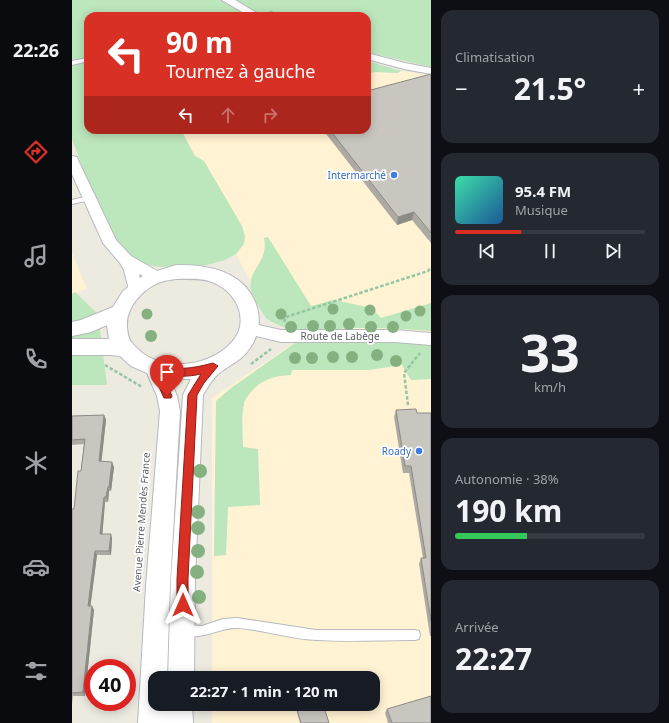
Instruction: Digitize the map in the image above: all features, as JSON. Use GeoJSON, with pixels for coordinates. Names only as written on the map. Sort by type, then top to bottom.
{"type":"FeatureCollection","features":[{"type":"Feature","properties":{"kind":"street"},"geometry":{"type":"LineString","coordinates":[[227,0],[250,12]]}},
{"type":"Feature","properties":{"kind":"street"},"geometry":{"type":"LineString","coordinates":[[371,57],[404,66],[431,71]]}},
{"type":"Feature","properties":{"kind":"street"},"geometry":{"type":"LineString","coordinates":[[72,160],[88,198],[110,243],[126,260],[131,270],[135,290]]}},
{"type":"Feature","properties":{"kind":"street"},"geometry":{"type":"LineString","coordinates":[[126,260],[156,277]]}},
{"type":"Feature","properties":{"kind":"street"},"geometry":{"type":"LineString","coordinates":[[151,379],[174,373],[194,372],[213,366],[230,357],[243,344],[249,330],[250,313],[244,298],[232,285],[216,276],[196,272],[176,272],[156,277],[135,290],[127,298],[119,312],[117,323],[118,335],[126,350],[131,356],[142,363],[151,379],[167,396],[170,411],[156,631],[152,723]]}},
{"type":"Feature","properties":{"kind":"street"},"geometry":{"type":"LineString","coordinates":[[72,329],[84,327],[119,312]]}},
{"type":"Feature","properties":{"kind":"street","name":"Route de Labège"},"geometry":{"type":"LineString","coordinates":[[249,330],[281,336],[395,336],[426,345]]}},
{"type":"Feature","properties":{"kind":"street"},"geometry":{"type":"LineString","coordinates":[[72,347],[110,347],[126,350]]}},
{"type":"Feature","properties":{"kind":"street"},"geometry":{"type":"LineString","coordinates":[[181,671],[183,579],[193,395],[201,380],[213,366]]}},
{"type":"Feature","properties":{"kind":"street"},"geometry":{"type":"LineString","coordinates":[[179,723],[180,711]]}},
{"type":"Feature","properties":{"kind":"lane"},"geometry":{"type":"LineString","coordinates":[[72,63],[84,61]]}},
{"type":"Feature","properties":{"kind":"lane"},"geometry":{"type":"LineString","coordinates":[[72,202],[88,198]]}},
{"type":"Feature","properties":{"kind":"lane"},"geometry":{"type":"LineString","coordinates":[[156,631],[202,631],[223,624],[237,623],[316,635],[415,635]]}},
{"type":"Feature","properties":{"kind":"path"},"geometry":{"type":"LineString","coordinates":[[408,405],[404,373],[426,345]]}},
{"type":"Feature","properties":{"kind":"path"},"geometry":{"type":"LineString","coordinates":[[98,361],[151,379]]}},
{"type":"Feature","properties":{"kind":"shaded area"},"geometry":{"type":"Polygon","coordinates":[[[401,71],[431,75],[431,723],[212,723],[212,711],[380,711],[380,671],[212,671],[212,398],[294,343],[295,329],[280,325],[267,319],[251,291],[250,281],[236,254],[244,244],[204,161],[195,156],[183,134],[371,134],[371,73],[398,73],[401,71]]]}},
{"type":"Feature","properties":{"kind":"shaded area"},"geometry":{"type":"Polygon","coordinates":[[[72,253],[87,289],[72,294],[72,253]]]}},
{"type":"Feature","properties":{"kind":"green space"},"geometry":{"type":"Polygon","coordinates":[[[72,0],[431,0],[431,67],[371,53],[371,12],[84,12],[84,134],[183,134],[195,156],[204,161],[242,226],[245,236],[244,244],[236,254],[225,260],[207,265],[158,267],[142,263],[132,256],[117,240],[83,169],[72,139],[72,0]]]}},
{"type":"Feature","properties":{"kind":"green space"},"geometry":{"type":"Polygon","coordinates":[[[371,62],[401,71],[398,73],[371,73],[371,62]]]}},
{"type":"Feature","properties":{"kind":"green space"},"geometry":{"type":"Polygon","coordinates":[[[268,237],[311,306],[334,300],[372,308],[381,318],[431,303],[431,331],[370,328],[307,330],[286,328],[268,320],[253,296],[251,283],[252,277],[264,254],[264,238],[268,237]]]}},
{"type":"Feature","properties":{"kind":"green space"},"geometry":{"type":"Polygon","coordinates":[[[75,292],[98,314],[107,385],[72,385],[72,294],[75,292]]]}},
{"type":"Feature","properties":{"kind":"green space"},"geometry":{"type":"Polygon","coordinates":[[[295,343],[413,343],[431,345],[431,379],[411,380],[402,365],[369,370],[292,370],[291,375],[278,376],[257,386],[244,402],[242,425],[243,447],[258,449],[260,505],[228,507],[226,555],[214,556],[216,401],[231,388],[295,343]]]}},
{"type":"Feature","properties":{"kind":"building","name":"Intermarché"},"geometry":{"type":"Polygon","coordinates":[[[431,74],[431,233],[414,212],[398,217],[333,134],[371,134],[371,90],[431,74]]]}},
{"type":"Feature","properties":{"kind":"building"},"geometry":{"type":"Polygon","coordinates":[[[416,409],[417,413],[431,413],[431,621],[421,558],[426,558],[411,466],[405,466],[396,410],[416,409]]]}},
{"type":"Feature","properties":{"kind":"building"},"geometry":{"type":"Polygon","coordinates":[[[104,415],[99,461],[112,462],[109,487],[106,497],[104,497],[100,534],[111,534],[109,551],[95,551],[88,606],[92,606],[86,659],[84,659],[83,692],[72,693],[72,509],[74,509],[78,471],[81,471],[85,439],[72,440],[72,416],[104,415]]]}},
{"type":"Feature","properties":{"kind":"building"},"geometry":{"type":"Polygon","coordinates":[[[431,696],[431,723],[392,723],[387,709],[431,696]]]}},
{"type":"Feature","properties":{"kind":"building"},"geometry":{"type":"Polygon","coordinates":[[[297,711],[325,711],[329,723],[301,723],[297,711]]]}},
{"type":"Feature","properties":{"kind":"place","name":"Intermarché"},"geometry":{"type":"Point","coordinates":[394,175]}},
{"type":"Feature","properties":{"kind":"place","name":"Roady"},"geometry":{"type":"Point","coordinates":[419,451]}},
{"type":"Feature","properties":{"kind":"route"},"geometry":{"type":"LineString","coordinates":[[167,396],[155,369],[174,373],[194,372],[213,366],[201,380],[193,395],[183,579],[183,605]]}}]}
